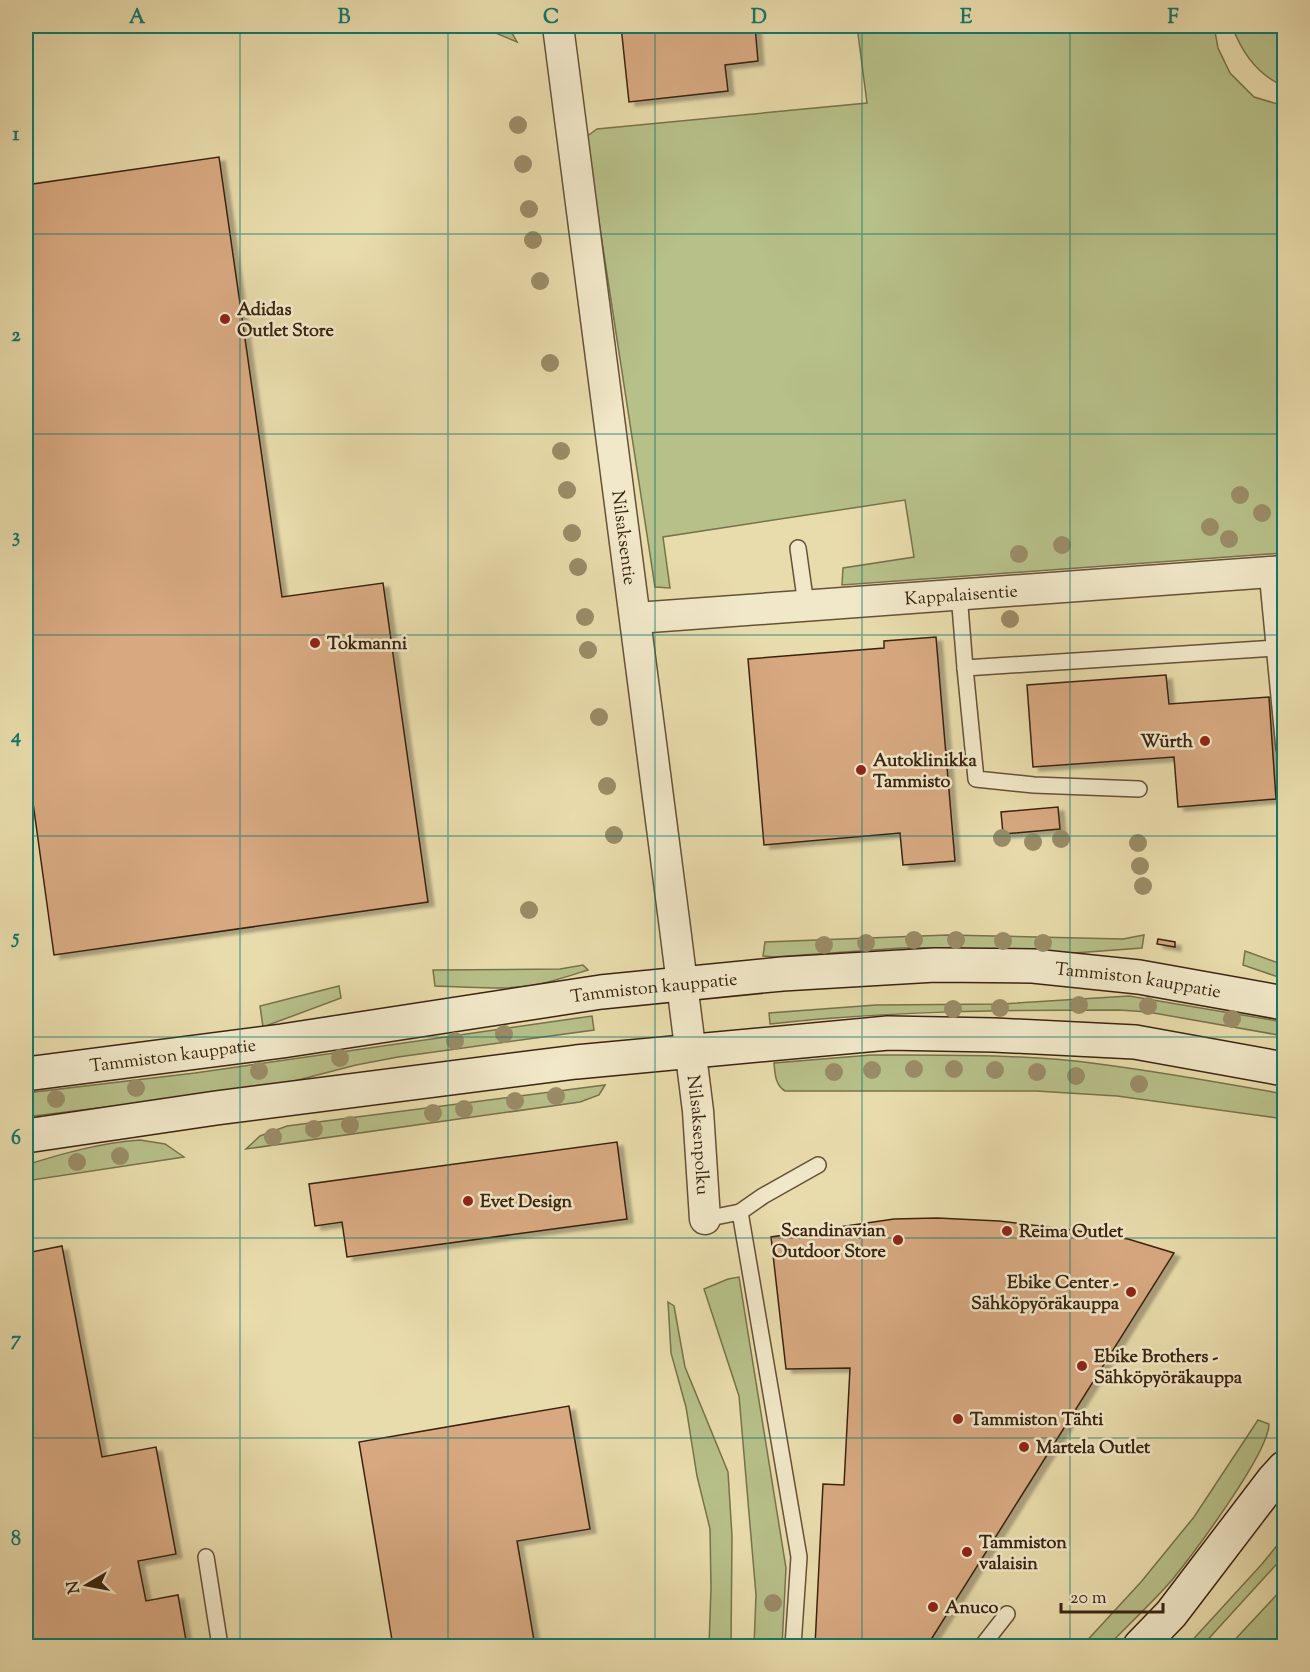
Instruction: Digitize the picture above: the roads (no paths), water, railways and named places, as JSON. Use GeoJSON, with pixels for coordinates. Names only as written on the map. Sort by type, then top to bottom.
{"type":"FeatureCollection","features":[{"type":"Feature","properties":{"kind":"main road","name":"Tammiston kauppatie"},"geometry":{"type":"LineString","coordinates":[[26,1074],[282,1041],[601,992],[782,974],[935,965],[1033,966],[1139,977],[1284,1003]]}},
{"type":"Feature","properties":{"kind":"main road"},"geometry":{"type":"LineString","coordinates":[[26,1136],[216,1108],[564,1063],[888,1033],[993,1035],[1135,1042],[1284,1069]]}},
{"type":"Feature","properties":{"kind":"main road"},"geometry":{"type":"LineString","coordinates":[[1140,1647],[1171,1614],[1281,1466]]}},
{"type":"Feature","properties":{"kind":"street","name":"Nilsaksentie"},"geometry":{"type":"LineString","coordinates":[[558,26],[690,1051]]}},
{"type":"Feature","properties":{"kind":"street","name":"Kappalaisentie"},"geometry":{"type":"LineString","coordinates":[[636,618],[1276,571]]}},
{"type":"Feature","properties":{"kind":"street","name":"Nilsaksenpolku"},"geometry":{"type":"LineString","coordinates":[[690,1051],[698,1111],[705,1219]]}},
{"type":"Feature","properties":{"kind":"lane"},"geometry":{"type":"LineString","coordinates":[[798,548],[806,605]]}},
{"type":"Feature","properties":{"kind":"lane"},"geometry":{"type":"LineString","coordinates":[[1276,571],[1275,648],[1284,749]]}},
{"type":"Feature","properties":{"kind":"lane"},"geometry":{"type":"LineString","coordinates":[[959,594],[976,779],[1034,785],[1139,789]]}},
{"type":"Feature","properties":{"kind":"lane"},"geometry":{"type":"LineString","coordinates":[[966,668],[1275,648]]}},
{"type":"Feature","properties":{"kind":"lane"},"geometry":{"type":"LineString","coordinates":[[705,1219],[740,1212],[763,1196],[818,1165]]}},
{"type":"Feature","properties":{"kind":"lane"},"geometry":{"type":"LineString","coordinates":[[740,1212],[799,1557],[793,1647]]}},
{"type":"Feature","properties":{"kind":"lane"},"geometry":{"type":"LineString","coordinates":[[206,1557],[220,1647]]}},
{"type":"Feature","properties":{"kind":"lane"},"geometry":{"type":"LineString","coordinates":[[982,1647],[1007,1614]]}},
{"type":"Feature","properties":{"kind":"place","name":"Adidas Outlet Store"},"geometry":{"type":"Point","coordinates":[225,319]}},
{"type":"Feature","properties":{"kind":"place","name":"Tokmanni"},"geometry":{"type":"Point","coordinates":[315,643]}},
{"type":"Feature","properties":{"kind":"place","name":"Würth"},"geometry":{"type":"Point","coordinates":[1205,741]}},
{"type":"Feature","properties":{"kind":"place","name":"Autoklinikka Tammisto"},"geometry":{"type":"Point","coordinates":[861,770]}},
{"type":"Feature","properties":{"kind":"place","name":"Evet Design"},"geometry":{"type":"Point","coordinates":[468,1201]}},
{"type":"Feature","properties":{"kind":"place","name":"Reima Outlet"},"geometry":{"type":"Point","coordinates":[1007,1231]}},
{"type":"Feature","properties":{"kind":"place","name":"Scandinavian Outdoor Store"},"geometry":{"type":"Point","coordinates":[898,1240]}},
{"type":"Feature","properties":{"kind":"place","name":"Ebike Center - Sähköpyöräkauppa"},"geometry":{"type":"Point","coordinates":[1131,1292]}},
{"type":"Feature","properties":{"kind":"place","name":"Ebike Brothers - Sähköpyöräkauppa"},"geometry":{"type":"Point","coordinates":[1082,1366]}},
{"type":"Feature","properties":{"kind":"place","name":"Tammiston Tähti"},"geometry":{"type":"Point","coordinates":[958,1419]}},
{"type":"Feature","properties":{"kind":"place","name":"Martela Outlet"},"geometry":{"type":"Point","coordinates":[1024,1447]}},
{"type":"Feature","properties":{"kind":"place","name":"Tammiston valaisin"},"geometry":{"type":"Point","coordinates":[967,1552]}},
{"type":"Feature","properties":{"kind":"place","name":"Anuco"},"geometry":{"type":"Point","coordinates":[933,1607]}}]}
